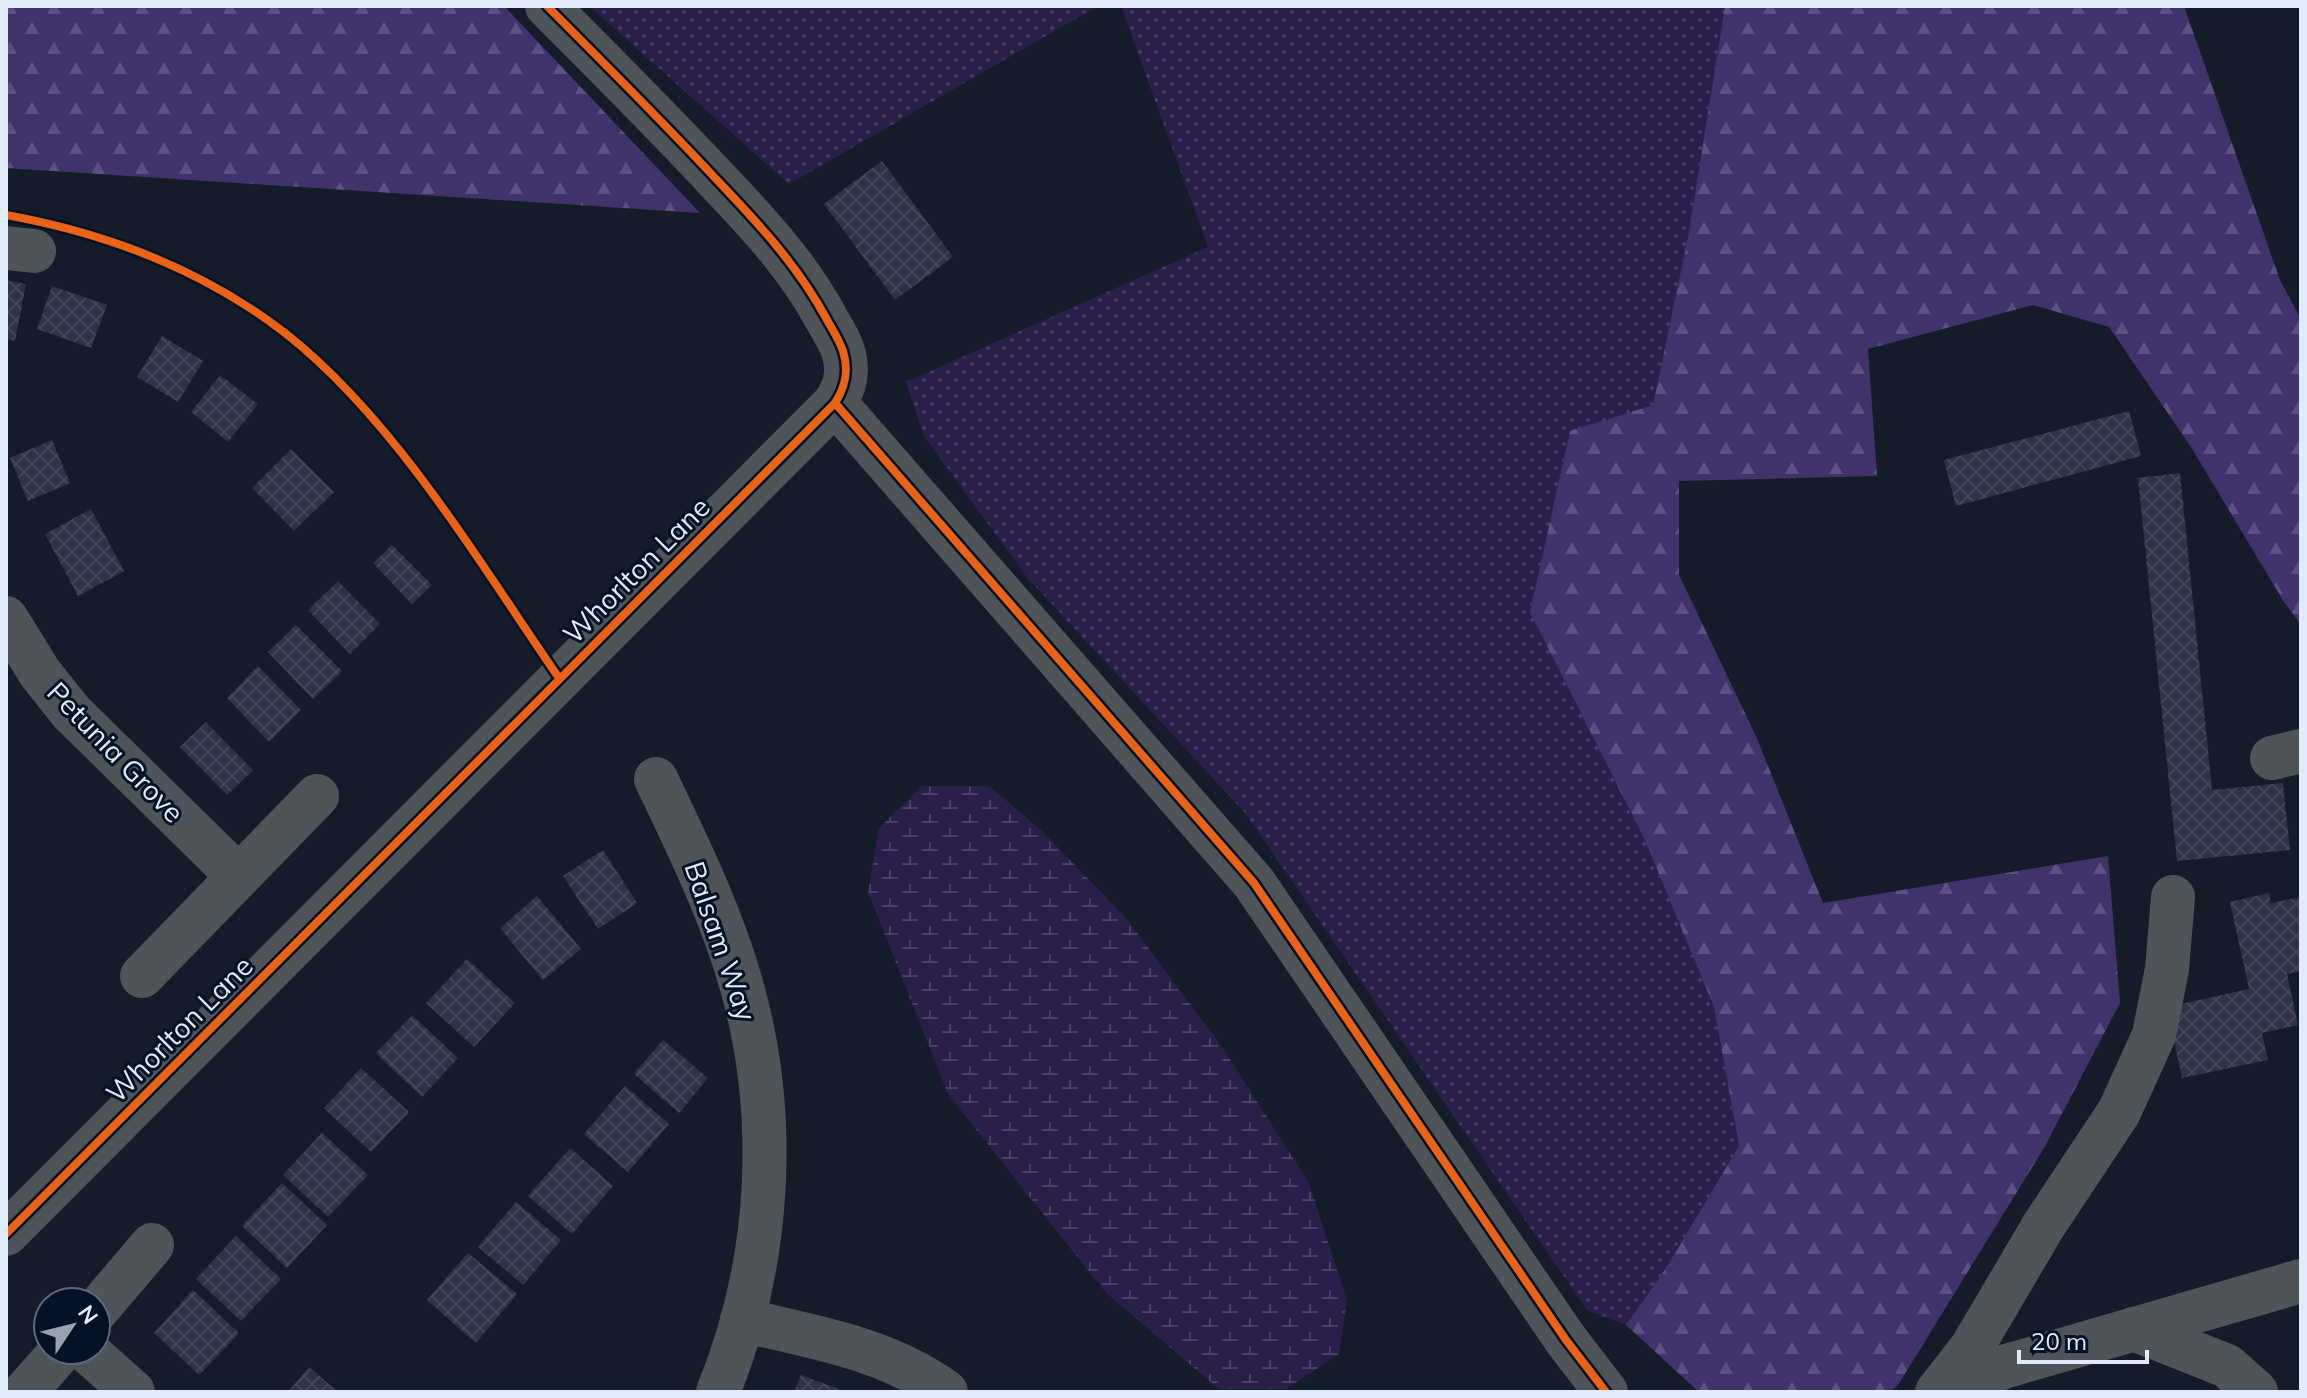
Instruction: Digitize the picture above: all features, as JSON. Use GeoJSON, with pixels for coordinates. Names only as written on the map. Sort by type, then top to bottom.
{"type":"FeatureCollection","features":[{"type":"Feature","properties":{"kind":"street"},"geometry":{"type":"LineString","coordinates":[[547,6],[656,114],[750,215],[800,275],[843,351],[846,375],[835,403],[1254,883],[1566,1340],[1606,1392]]}},
{"type":"Feature","properties":{"kind":"street","name":"Whorlton Lane"},"geometry":{"type":"LineString","coordinates":[[6,1234],[835,403]]}},
{"type":"Feature","properties":{"kind":"street","name":"Petunia Grove"},"geometry":{"type":"LineString","coordinates":[[7,622],[40,673],[71,712],[238,876]]}},
{"type":"Feature","properties":{"kind":"street","name":"Balsam Way"},"geometry":{"type":"LineString","coordinates":[[656,779],[716,911],[742,985],[757,1049],[765,1118],[760,1233],[752,1284],[718,1392]]}},
{"type":"Feature","properties":{"kind":"street"},"geometry":{"type":"LineString","coordinates":[[142,976],[317,796]]}},
{"type":"Feature","properties":{"kind":"street"},"geometry":{"type":"LineString","coordinates":[[1937,1392],[1972,1347],[2044,1225],[2119,1112],[2154,1035],[2167,969],[2173,897]]}},
{"type":"Feature","properties":{"kind":"street"},"geometry":{"type":"LineString","coordinates":[[112,1292],[152,1245]]}},
{"type":"Feature","properties":{"kind":"street"},"geometry":{"type":"LineString","coordinates":[[1954,1392],[2003,1367],[2301,1281]]}},
{"type":"Feature","properties":{"kind":"street"},"geometry":{"type":"LineString","coordinates":[[742,1320],[870,1351],[904,1365],[946,1392]]}},
{"type":"Feature","properties":{"kind":"street"},"geometry":{"type":"LineString","coordinates":[[2134,1329],[2227,1366],[2256,1392]]}},
{"type":"Feature","properties":{"kind":"street"},"geometry":{"type":"LineString","coordinates":[[25,1392],[48,1366]]}},
{"type":"Feature","properties":{"kind":"street"},"geometry":{"type":"LineString","coordinates":[[104,1366],[133,1392]]}},
{"type":"Feature","properties":{"kind":"green space"},"geometry":{"type":"Polygon","coordinates":[[[6,6],[504,6],[700,213],[6,168],[6,6]]]}},
{"type":"Feature","properties":{"kind":"green space"},"geometry":{"type":"Polygon","coordinates":[[[589,6],[1098,6],[789,184],[589,6]]]}},
{"type":"Feature","properties":{"kind":"green space"},"geometry":{"type":"Polygon","coordinates":[[[1121,6],[1725,6],[1688,237],[1653,405],[1570,432],[1644,838],[1714,1007],[1739,1147],[1666,1268],[1626,1325],[1587,1310],[1246,814],[1026,576],[924,436],[906,382],[1208,247],[1121,6]]]}},
{"type":"Feature","properties":{"kind":"green space"},"geometry":{"type":"Polygon","coordinates":[[[1725,6],[2184,6],[2280,280],[2301,319],[2301,625],[2191,447],[2109,327],[2033,305],[1868,349],[1877,476],[1679,481],[1679,575],[1756,736],[1823,903],[2108,856],[2120,1003],[2044,1148],[1898,1385],[1890,1392],[1699,1392],[1626,1325],[1666,1268],[1739,1146],[1714,1007],[1644,838],[1530,612],[1570,431],[1653,405],[1688,237],[1725,6]]]}},
{"type":"Feature","properties":{"kind":"green space"},"geometry":{"type":"Polygon","coordinates":[[[922,786],[989,786],[1040,829],[1127,919],[1224,1050],[1309,1183],[1347,1301],[1339,1354],[1286,1389],[1219,1389],[1106,1293],[948,1094],[868,892],[879,828],[922,786]]]}},
{"type":"Feature","properties":{"kind":"building"},"geometry":{"type":"Polygon","coordinates":[[[882,161],[953,257],[895,300],[824,204],[882,161]]]}},
{"type":"Feature","properties":{"kind":"building"},"geometry":{"type":"Polygon","coordinates":[[[6,280],[26,284],[15,341],[6,339],[6,280]]]}},
{"type":"Feature","properties":{"kind":"building"},"geometry":{"type":"Polygon","coordinates":[[[52,286],[107,305],[91,348],[37,329],[52,286]]]}},
{"type":"Feature","properties":{"kind":"building"},"geometry":{"type":"Polygon","coordinates":[[[162,336],[203,361],[178,402],[137,377],[162,336]]]}},
{"type":"Feature","properties":{"kind":"building"},"geometry":{"type":"Polygon","coordinates":[[[220,375],[258,404],[228,442],[191,412],[220,375]]]}},
{"type":"Feature","properties":{"kind":"building"},"geometry":{"type":"Polygon","coordinates":[[[2129,411],[2141,456],[1956,506],[1944,460],[2129,411]]]}},
{"type":"Feature","properties":{"kind":"building"},"geometry":{"type":"Polygon","coordinates":[[[52,440],[70,483],[28,501],[10,458],[52,440]]]}},
{"type":"Feature","properties":{"kind":"building"},"geometry":{"type":"Polygon","coordinates":[[[291,449],[334,492],[294,531],[252,488],[291,449]]]}},
{"type":"Feature","properties":{"kind":"building"},"geometry":{"type":"Polygon","coordinates":[[[2180,473],[2212,790],[2283,783],[2290,850],[2177,861],[2138,478],[2180,473]]]}},
{"type":"Feature","properties":{"kind":"building"},"geometry":{"type":"Polygon","coordinates":[[[91,509],[124,571],[78,596],[45,534],[91,509]]]}},
{"type":"Feature","properties":{"kind":"building"},"geometry":{"type":"Polygon","coordinates":[[[392,545],[432,585],[412,604],[373,563],[392,545]]]}},
{"type":"Feature","properties":{"kind":"building"},"geometry":{"type":"Polygon","coordinates":[[[338,581],[380,624],[350,654],[308,610],[338,581]]]}},
{"type":"Feature","properties":{"kind":"building"},"geometry":{"type":"Polygon","coordinates":[[[296,625],[342,671],[313,699],[268,652],[296,625]]]}},
{"type":"Feature","properties":{"kind":"building"},"geometry":{"type":"Polygon","coordinates":[[[258,666],[301,710],[269,742],[227,698],[258,666]]]}},
{"type":"Feature","properties":{"kind":"building"},"geometry":{"type":"Polygon","coordinates":[[[206,722],[253,770],[227,795],[180,747],[206,722]]]}},
{"type":"Feature","properties":{"kind":"building"},"geometry":{"type":"Polygon","coordinates":[[[603,850],[637,903],[598,929],[563,876],[603,850]]]}},
{"type":"Feature","properties":{"kind":"building"},"geometry":{"type":"Polygon","coordinates":[[[2269,893],[2271,903],[2301,897],[2301,971],[2287,974],[2298,1025],[2262,1033],[2268,1060],[2182,1078],[2167,1007],[2249,989],[2230,902],[2269,893]]]}},
{"type":"Feature","properties":{"kind":"building"},"geometry":{"type":"Polygon","coordinates":[[[537,896],[581,949],[543,980],[500,928],[537,896]]]}},
{"type":"Feature","properties":{"kind":"building"},"geometry":{"type":"Polygon","coordinates":[[[467,959],[515,1003],[474,1047],[426,1003],[467,959]]]}},
{"type":"Feature","properties":{"kind":"building"},"geometry":{"type":"Polygon","coordinates":[[[412,1015],[458,1058],[422,1097],[376,1053],[412,1015]]]}},
{"type":"Feature","properties":{"kind":"building"},"geometry":{"type":"Polygon","coordinates":[[[663,1040],[708,1078],[679,1113],[634,1074],[663,1040]]]}},
{"type":"Feature","properties":{"kind":"building"},"geometry":{"type":"Polygon","coordinates":[[[361,1068],[409,1112],[371,1152],[324,1108],[361,1068]]]}},
{"type":"Feature","properties":{"kind":"building"},"geometry":{"type":"Polygon","coordinates":[[[625,1086],[669,1124],[628,1172],[584,1134],[625,1086]]]}},
{"type":"Feature","properties":{"kind":"building"},"geometry":{"type":"Polygon","coordinates":[[[322,1133],[368,1175],[328,1217],[283,1175],[322,1133]]]}},
{"type":"Feature","properties":{"kind":"building"},"geometry":{"type":"Polygon","coordinates":[[[570,1148],[613,1186],[572,1234],[528,1196],[570,1148]]]}},
{"type":"Feature","properties":{"kind":"building"},"geometry":{"type":"Polygon","coordinates":[[[282,1183],[327,1225],[287,1268],[242,1226],[282,1183]]]}},
{"type":"Feature","properties":{"kind":"building"},"geometry":{"type":"Polygon","coordinates":[[[516,1202],[561,1240],[523,1285],[478,1247],[516,1202]]]}},
{"type":"Feature","properties":{"kind":"building"},"geometry":{"type":"Polygon","coordinates":[[[236,1236],[281,1279],[241,1321],[196,1279],[236,1236]]]}},
{"type":"Feature","properties":{"kind":"building"},"geometry":{"type":"Polygon","coordinates":[[[468,1253],[517,1294],[476,1343],[427,1300],[468,1253]]]}},
{"type":"Feature","properties":{"kind":"building"},"geometry":{"type":"Polygon","coordinates":[[[193,1290],[239,1333],[199,1375],[154,1333],[193,1290]]]}},
{"type":"Feature","properties":{"kind":"building"},"geometry":{"type":"Polygon","coordinates":[[[309,1367],[338,1392],[288,1392],[309,1367]]]}},
{"type":"Feature","properties":{"kind":"building"},"geometry":{"type":"Polygon","coordinates":[[[801,1375],[847,1392],[794,1392],[801,1375]]]}},
{"type":"Feature","properties":{"kind":"cycle path"},"geometry":{"type":"LineString","coordinates":[[6,1234],[835,403],[842,390],[846,371],[841,347],[815,299],[790,263],[696,158],[547,6]]}},
{"type":"Feature","properties":{"kind":"cycle path"},"geometry":{"type":"LineString","coordinates":[[6,215],[110,241],[176,267],[239,301],[312,355],[352,395],[428,487],[559,678]]}},
{"type":"Feature","properties":{"kind":"cycle path"},"geometry":{"type":"LineString","coordinates":[[835,403],[1254,883],[1566,1340],[1606,1392]]}}]}
